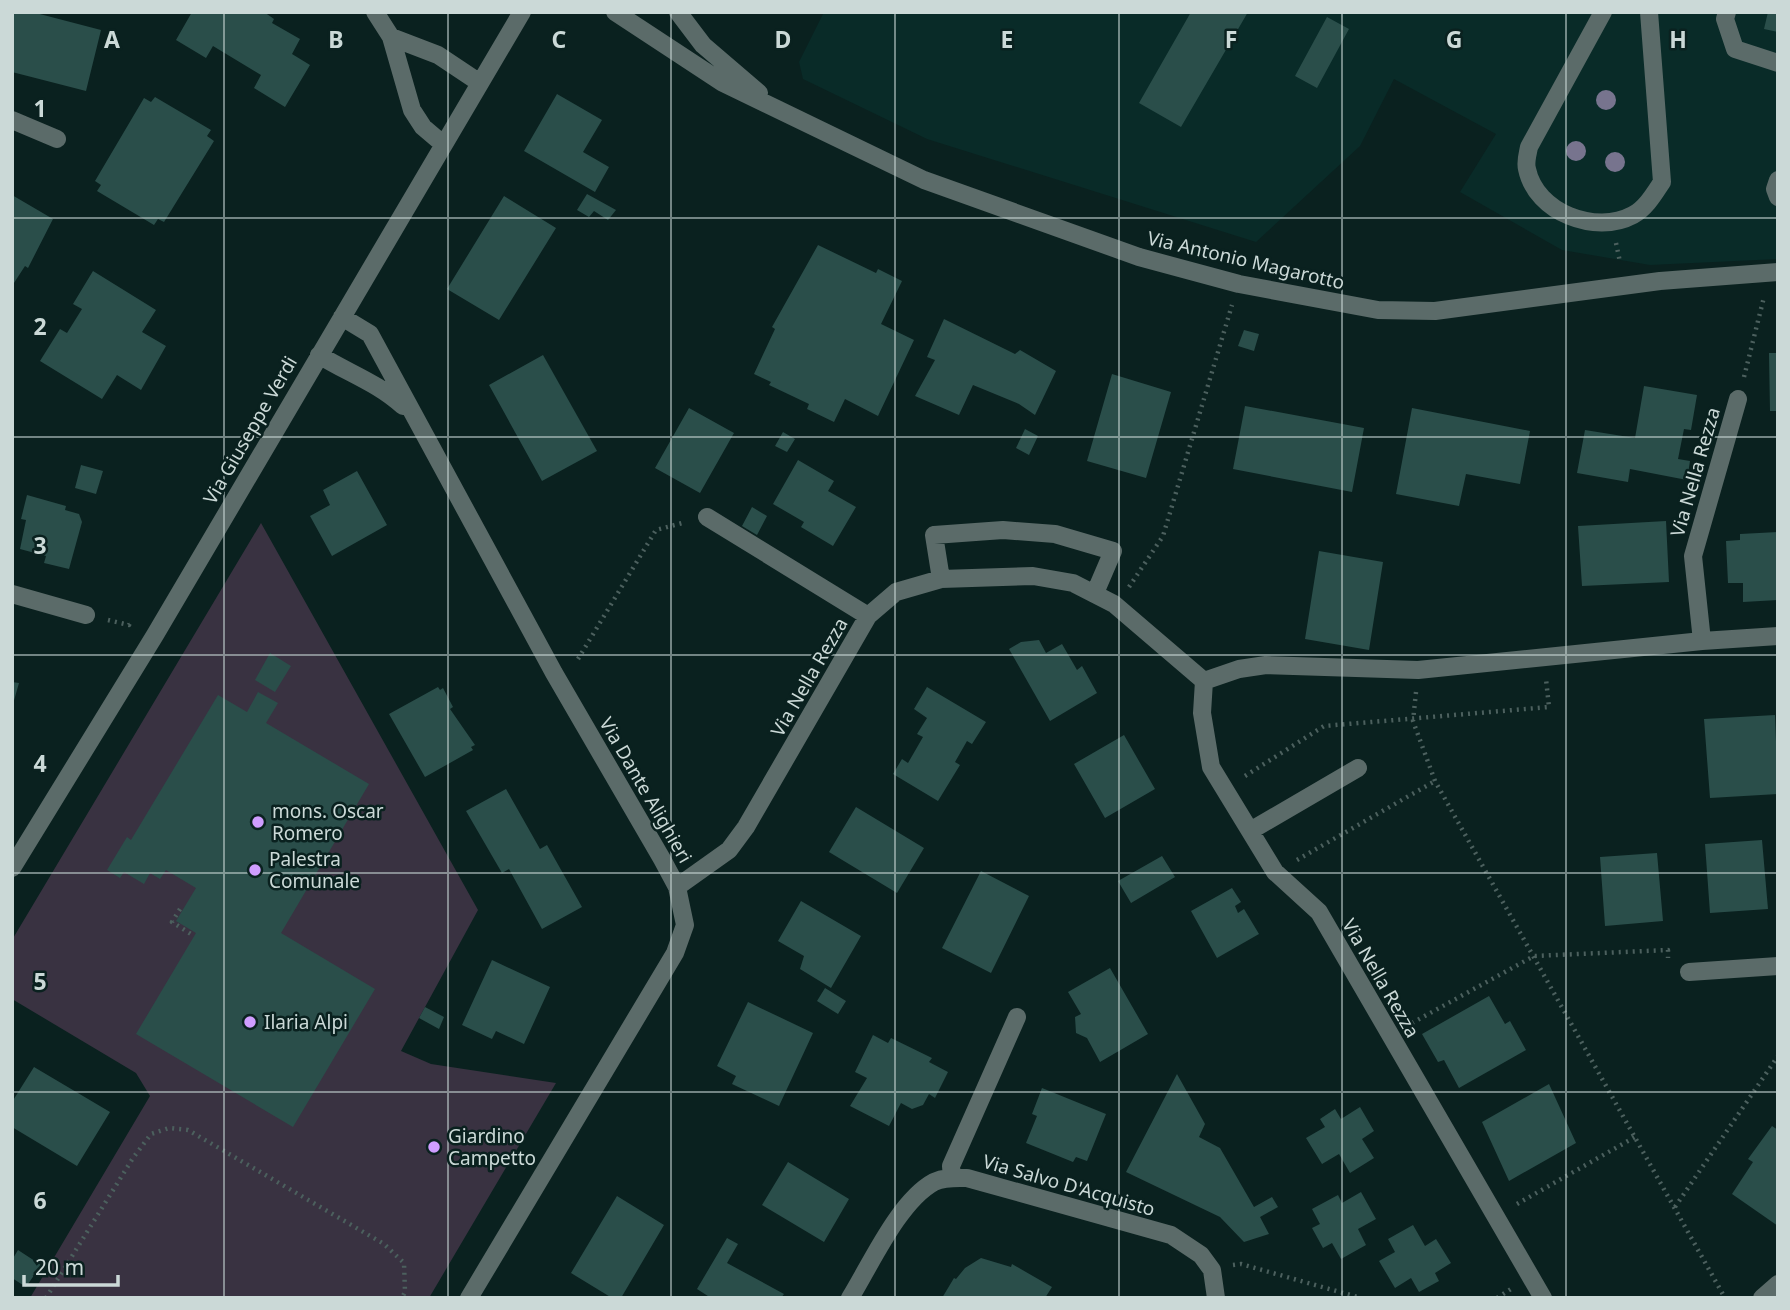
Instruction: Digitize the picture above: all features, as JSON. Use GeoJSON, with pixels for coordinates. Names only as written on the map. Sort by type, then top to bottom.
{"type":"FeatureCollection","features":[{"type":"Feature","properties":{"kind":"street"},"geometry":{"type":"LineString","coordinates":[[375,12],[391,37],[412,110],[423,127],[443,144]]}},
{"type":"Feature","properties":{"kind":"street","name":"Via Giuseppe Verdi"},"geometry":{"type":"LineString","coordinates":[[12,868],[155,635],[522,12]]}},
{"type":"Feature","properties":{"kind":"street","name":"Via Antonio Magarotto"},"geometry":{"type":"LineString","coordinates":[[615,12],[723,83],[924,180],[1139,257],[1239,284],[1366,308],[1435,311],[1623,285],[1772,272]]}},
{"type":"Feature","properties":{"kind":"street","name":"Via Antonio Magarotto"},"geometry":{"type":"LineString","coordinates":[[678,12],[704,45],[774,107]]}},
{"type":"Feature","properties":{"kind":"street"},"geometry":{"type":"LineString","coordinates":[[1603,12],[1529,147],[1526,167],[1536,190],[1574,220],[1612,222],[1634,215],[1648,203],[1662,182],[1649,12]]}},
{"type":"Feature","properties":{"kind":"street"},"geometry":{"type":"LineString","coordinates":[[1727,12],[1725,19],[1735,49],[1778,64]]}},
{"type":"Feature","properties":{"kind":"street"},"geometry":{"type":"LineString","coordinates":[[391,37],[438,55],[481,83]]}},
{"type":"Feature","properties":{"kind":"street"},"geometry":{"type":"LineString","coordinates":[[12,120],[57,139]]}},
{"type":"Feature","properties":{"kind":"street"},"geometry":{"type":"LineString","coordinates":[[1778,180],[1775,189],[1778,197]]}},
{"type":"Feature","properties":{"kind":"street","name":"Via Dante Alighieri"},"geometry":{"type":"LineString","coordinates":[[342,317],[370,334],[411,413],[677,887],[685,925],[675,953],[469,1298]]}},
{"type":"Feature","properties":{"kind":"street","name":"Via Dante Alighieri"},"geometry":{"type":"LineString","coordinates":[[319,355],[342,369],[370,380],[411,413]]}},
{"type":"Feature","properties":{"kind":"street","name":"Via Nella Rezza"},"geometry":{"type":"LineString","coordinates":[[1702,640],[1693,556],[1738,399]]}},
{"type":"Feature","properties":{"kind":"street"},"geometry":{"type":"LineString","coordinates":[[707,517],[869,616]]}},
{"type":"Feature","properties":{"kind":"street"},"geometry":{"type":"LineString","coordinates":[[941,579],[933,535],[1003,530],[1055,534],[1113,551],[1095,593]]}},
{"type":"Feature","properties":{"kind":"street","name":"Via Nella Rezza"},"geometry":{"type":"LineString","coordinates":[[677,887],[729,850],[746,827],[869,616],[897,592],[941,579],[1033,576],[1073,583],[1095,593],[1114,604],[1204,681],[1202,713],[1211,767],[1223,789],[1275,872],[1319,912],[1543,1298]]}},
{"type":"Feature","properties":{"kind":"street"},"geometry":{"type":"LineString","coordinates":[[12,594],[86,615]]}},
{"type":"Feature","properties":{"kind":"street"},"geometry":{"type":"LineString","coordinates":[[1204,681],[1239,669],[1266,665],[1418,670],[1702,640],[1778,636]]}},
{"type":"Feature","properties":{"kind":"street"},"geometry":{"type":"LineString","coordinates":[[1250,831],[1358,768]]}},
{"type":"Feature","properties":{"kind":"street"},"geometry":{"type":"LineString","coordinates":[[1689,972],[1778,966]]}},
{"type":"Feature","properties":{"kind":"street"},"geometry":{"type":"LineString","coordinates":[[952,1178],[951,1166],[1017,1017]]}},
{"type":"Feature","properties":{"kind":"street","name":"Via Salvo D'Acquisto"},"geometry":{"type":"LineString","coordinates":[[850,1298],[906,1206],[937,1181],[952,1178],[967,1178],[1171,1235],[1201,1255],[1212,1270]]}},
{"type":"Feature","properties":{"kind":"street"},"geometry":{"type":"LineString","coordinates":[[1212,1270],[1216,1298]]}},
{"type":"Feature","properties":{"kind":"street"},"geometry":{"type":"LineString","coordinates":[[1762,1298],[1778,1284]]}},
{"type":"Feature","properties":{"kind":"path"},"geometry":{"type":"LineString","coordinates":[[1612,222],[1623,285]]}},
{"type":"Feature","properties":{"kind":"path"},"geometry":{"type":"LineString","coordinates":[[1738,399],[1772,272]]}},
{"type":"Feature","properties":{"kind":"path"},"geometry":{"type":"LineString","coordinates":[[1126,591],[1163,536],[1239,284]]}},
{"type":"Feature","properties":{"kind":"path"},"geometry":{"type":"LineString","coordinates":[[578,660],[656,530],[707,517]]}},
{"type":"Feature","properties":{"kind":"path"},"geometry":{"type":"LineString","coordinates":[[1223,789],[1324,726],[1413,721],[1549,707],[1544,657]]}},
{"type":"Feature","properties":{"kind":"path"},"geometry":{"type":"LineString","coordinates":[[1418,670],[1413,721],[1435,781],[1726,1298]]}},
{"type":"Feature","properties":{"kind":"path"},"geometry":{"type":"LineString","coordinates":[[1275,872],[1435,781]]}},
{"type":"Feature","properties":{"kind":"path"},"geometry":{"type":"LineString","coordinates":[[180,909],[172,922],[191,934],[193,931]]}},
{"type":"Feature","properties":{"kind":"path"},"geometry":{"type":"LineString","coordinates":[[1390,1036],[1534,956],[1668,950],[1668,973],[1689,972]]}},
{"type":"Feature","properties":{"kind":"path"},"geometry":{"type":"LineString","coordinates":[[1675,1207],[1778,1056]]}},
{"type":"Feature","properties":{"kind":"path"},"geometry":{"type":"LineString","coordinates":[[46,1298],[132,1158],[151,1133],[169,1128],[188,1130],[384,1244],[404,1263],[405,1292],[402,1298]]}},
{"type":"Feature","properties":{"kind":"path"},"geometry":{"type":"LineString","coordinates":[[1495,1217],[1635,1138]]}},
{"type":"Feature","properties":{"kind":"path"},"geometry":{"type":"LineString","coordinates":[[1212,1270],[1241,1264],[1361,1298]]}},
{"type":"Feature","properties":{"kind":"shaded area"},"geometry":{"type":"Polygon","coordinates":[[[824,12],[1778,12],[1778,259],[1650,265],[1562,250],[1460,192],[1496,134],[1394,79],[1360,146],[1256,242],[927,139],[803,79],[799,62],[824,12]]]}},
{"type":"Feature","properties":{"kind":"shaded area","name":"Palestra Comunale"},"geometry":{"type":"Polygon","coordinates":[[[261,523],[478,910],[401,1051],[431,1064],[556,1083],[429,1298],[30,1298],[150,1096],[136,1073],[12,999],[12,940],[261,523]]]}},
{"type":"Feature","properties":{"kind":"building"},"geometry":{"type":"Polygon","coordinates":[[[12,12],[32,12],[101,30],[86,91],[12,72],[12,12]]]}},
{"type":"Feature","properties":{"kind":"building"},"geometry":{"type":"Polygon","coordinates":[[[192,12],[264,12],[274,19],[272,23],[300,39],[292,54],[310,65],[285,107],[254,88],[261,75],[213,46],[206,58],[176,40],[192,12]]]}},
{"type":"Feature","properties":{"kind":"building"},"geometry":{"type":"Polygon","coordinates":[[[1191,12],[1248,12],[1181,127],[1139,103],[1191,12]]]}},
{"type":"Feature","properties":{"kind":"building"},"geometry":{"type":"Polygon","coordinates":[[[1768,12],[1778,12],[1778,32],[1764,29],[1768,12]]]}},
{"type":"Feature","properties":{"kind":"building"},"geometry":{"type":"Polygon","coordinates":[[[1327,17],[1349,29],[1317,88],[1295,76],[1327,17]]]}},
{"type":"Feature","properties":{"kind":"building"},"geometry":{"type":"Polygon","coordinates":[[[557,94],[602,120],[583,152],[609,167],[595,192],[524,151],[557,94]]]}},
{"type":"Feature","properties":{"kind":"building"},"geometry":{"type":"Polygon","coordinates":[[[155,97],[211,130],[207,136],[214,141],[164,222],[158,219],[154,225],[97,191],[101,185],[95,181],[144,98],[151,102],[155,97]]]}},
{"type":"Feature","properties":{"kind":"building"},"geometry":{"type":"Polygon","coordinates":[[[587,194],[616,210],[608,220],[594,211],[589,217],[577,210],[587,194]]]}},
{"type":"Feature","properties":{"kind":"building"},"geometry":{"type":"Polygon","coordinates":[[[12,195],[53,219],[28,268],[25,266],[12,286],[12,195]]]}},
{"type":"Feature","properties":{"kind":"building"},"geometry":{"type":"Polygon","coordinates":[[[504,196],[556,228],[499,320],[447,289],[504,196]]]}},
{"type":"Feature","properties":{"kind":"building"},"geometry":{"type":"Polygon","coordinates":[[[818,245],[876,273],[878,269],[902,281],[881,324],[914,340],[878,416],[845,399],[834,422],[807,409],[809,404],[769,385],[771,382],[754,374],[775,329],[772,327],[818,245]]]}},
{"type":"Feature","properties":{"kind":"building"},"geometry":{"type":"Polygon","coordinates":[[[93,271],[156,310],[142,332],[166,346],[141,390],[117,375],[102,399],[40,361],[60,329],[67,333],[82,309],[73,304],[93,271]]]}},
{"type":"Feature","properties":{"kind":"building"},"geometry":{"type":"Polygon","coordinates":[[[944,319],[1015,354],[1020,350],[1056,371],[1035,415],[1019,404],[973,385],[959,415],[915,396],[935,360],[927,357],[944,319]]]}},
{"type":"Feature","properties":{"kind":"building"},"geometry":{"type":"Polygon","coordinates":[[[1244,330],[1259,334],[1254,351],[1238,346],[1244,330]]]}},
{"type":"Feature","properties":{"kind":"building"},"geometry":{"type":"Polygon","coordinates":[[[1769,353],[1778,353],[1778,411],[1770,411],[1769,353]]]}},
{"type":"Feature","properties":{"kind":"building"},"geometry":{"type":"Polygon","coordinates":[[[543,355],[597,451],[542,481],[489,385],[543,355]]]}},
{"type":"Feature","properties":{"kind":"building"},"geometry":{"type":"Polygon","coordinates":[[[1112,374],[1171,392],[1146,478],[1087,461],[1112,374]]]}},
{"type":"Feature","properties":{"kind":"building"},"geometry":{"type":"Polygon","coordinates":[[[1644,386],[1697,395],[1691,430],[1684,429],[1678,459],[1690,461],[1687,480],[1630,469],[1628,482],[1577,473],[1585,430],[1635,438],[1644,386]]]}},
{"type":"Feature","properties":{"kind":"building"},"geometry":{"type":"Polygon","coordinates":[[[1245,406],[1364,428],[1352,492],[1233,469],[1245,406]]]}},
{"type":"Feature","properties":{"kind":"building"},"geometry":{"type":"Polygon","coordinates":[[[689,408],[734,433],[700,493],[655,468],[689,408]]]}},
{"type":"Feature","properties":{"kind":"building"},"geometry":{"type":"Polygon","coordinates":[[[1412,408],[1530,431],[1520,484],[1466,474],[1459,506],[1396,494],[1412,408]]]}},
{"type":"Feature","properties":{"kind":"building"},"geometry":{"type":"Polygon","coordinates":[[[1025,429],[1038,436],[1029,455],[1016,448],[1025,429]]]}},
{"type":"Feature","properties":{"kind":"building"},"geometry":{"type":"Polygon","coordinates":[[[783,432],[795,439],[787,452],[775,446],[783,432]]]}},
{"type":"Feature","properties":{"kind":"building"},"geometry":{"type":"Polygon","coordinates":[[[798,460],[834,481],[828,491],[856,507],[833,546],[801,527],[804,522],[773,504],[798,460]]]}},
{"type":"Feature","properties":{"kind":"building"},"geometry":{"type":"Polygon","coordinates":[[[81,465],[103,471],[96,494],[75,488],[81,465]]]}},
{"type":"Feature","properties":{"kind":"building"},"geometry":{"type":"Polygon","coordinates":[[[357,471],[387,525],[332,556],[310,516],[330,505],[323,490],[357,471]]]}},
{"type":"Feature","properties":{"kind":"building"},"geometry":{"type":"Polygon","coordinates":[[[27,495],[66,506],[65,510],[79,514],[82,522],[69,569],[44,563],[46,556],[20,549],[26,520],[21,519],[27,495]]]}},
{"type":"Feature","properties":{"kind":"building"},"geometry":{"type":"Polygon","coordinates":[[[752,507],[767,516],[757,535],[742,526],[752,507]]]}},
{"type":"Feature","properties":{"kind":"building"},"geometry":{"type":"Polygon","coordinates":[[[1666,521],[1669,582],[1582,586],[1578,526],[1666,521]]]}},
{"type":"Feature","properties":{"kind":"building"},"geometry":{"type":"Polygon","coordinates":[[[1778,532],[1778,600],[1743,602],[1743,583],[1728,583],[1726,541],[1740,540],[1740,534],[1778,532]]]}},
{"type":"Feature","properties":{"kind":"building"},"geometry":{"type":"Polygon","coordinates":[[[1319,551],[1383,562],[1369,650],[1305,639],[1319,551]]]}},
{"type":"Feature","properties":{"kind":"building"},"geometry":{"type":"Polygon","coordinates":[[[1039,640],[1046,653],[1062,644],[1077,670],[1082,666],[1097,693],[1050,721],[1009,649],[1021,642],[1039,640]]]}},
{"type":"Feature","properties":{"kind":"building"},"geometry":{"type":"Polygon","coordinates":[[[270,653],[291,666],[275,692],[255,680],[270,653]]]}},
{"type":"Feature","properties":{"kind":"building"},"geometry":{"type":"Polygon","coordinates":[[[12,682],[19,683],[13,704],[12,704],[12,682]]]}},
{"type":"Feature","properties":{"kind":"building"},"geometry":{"type":"Polygon","coordinates":[[[438,687],[440,690],[443,688],[453,707],[450,709],[475,745],[471,747],[473,750],[425,777],[389,714],[438,687]]]}},
{"type":"Feature","properties":{"kind":"building"},"geometry":{"type":"Polygon","coordinates":[[[927,687],[986,722],[972,744],[967,741],[955,762],[960,765],[938,801],[893,774],[902,759],[908,763],[923,737],[917,734],[927,718],[914,709],[927,687]]]}},
{"type":"Feature","properties":{"kind":"building"},"geometry":{"type":"Polygon","coordinates":[[[258,692],[278,703],[266,723],[369,784],[281,933],[375,989],[293,1127],[136,1034],[196,933],[176,921],[196,888],[166,870],[160,879],[150,873],[144,884],[124,872],[120,878],[107,870],[127,837],[131,840],[218,695],[247,712],[258,692]]]}},
{"type":"Feature","properties":{"kind":"building"},"geometry":{"type":"Polygon","coordinates":[[[1775,715],[1778,794],[1710,798],[1704,719],[1775,715]]]}},
{"type":"Feature","properties":{"kind":"building"},"geometry":{"type":"Polygon","coordinates":[[[1124,735],[1155,789],[1105,818],[1074,764],[1124,735]]]}},
{"type":"Feature","properties":{"kind":"building"},"geometry":{"type":"Polygon","coordinates":[[[506,789],[540,849],[547,845],[582,907],[542,929],[509,869],[502,873],[466,811],[506,789]]]}},
{"type":"Feature","properties":{"kind":"building"},"geometry":{"type":"Polygon","coordinates":[[[856,807],[924,848],[897,893],[829,852],[856,807]]]}},
{"type":"Feature","properties":{"kind":"building"},"geometry":{"type":"Polygon","coordinates":[[[1762,840],[1768,909],[1710,913],[1705,844],[1762,840]]]}},
{"type":"Feature","properties":{"kind":"building"},"geometry":{"type":"Polygon","coordinates":[[[1657,853],[1663,921],[1605,926],[1600,857],[1657,853]]]}},
{"type":"Feature","properties":{"kind":"building"},"geometry":{"type":"Polygon","coordinates":[[[1162,856],[1175,877],[1131,903],[1118,881],[1162,856]]]}},
{"type":"Feature","properties":{"kind":"building"},"geometry":{"type":"Polygon","coordinates":[[[981,871],[1029,896],[991,973],[942,948],[981,871]]]}},
{"type":"Feature","properties":{"kind":"building"},"geometry":{"type":"Polygon","coordinates":[[[1232,888],[1241,902],[1235,906],[1238,913],[1244,909],[1259,934],[1217,958],[1191,911],[1232,888]]]}},
{"type":"Feature","properties":{"kind":"building"},"geometry":{"type":"Polygon","coordinates":[[[801,901],[861,936],[831,988],[800,969],[804,956],[778,941],[801,901]]]}},
{"type":"Feature","properties":{"kind":"building"},"geometry":{"type":"Polygon","coordinates":[[[492,960],[550,987],[524,1044],[496,1031],[492,1039],[462,1025],[492,960]]]}},
{"type":"Feature","properties":{"kind":"building"},"geometry":{"type":"Polygon","coordinates":[[[1110,968],[1148,1034],[1100,1062],[1087,1038],[1076,1033],[1075,1017],[1081,1014],[1068,992],[1110,968]]]}},
{"type":"Feature","properties":{"kind":"building"},"geometry":{"type":"Polygon","coordinates":[[[825,988],[846,1001],[838,1014],[817,1001],[825,988]]]}},
{"type":"Feature","properties":{"kind":"building"},"geometry":{"type":"Polygon","coordinates":[[[1489,996],[1505,1024],[1510,1021],[1526,1050],[1459,1088],[1444,1060],[1438,1062],[1422,1034],[1489,996]]]}},
{"type":"Feature","properties":{"kind":"building"},"geometry":{"type":"Polygon","coordinates":[[[748,1002],[813,1033],[779,1106],[732,1084],[736,1076],[717,1066],[748,1002]]]}},
{"type":"Feature","properties":{"kind":"building"},"geometry":{"type":"Polygon","coordinates":[[[425,1007],[444,1017],[439,1029],[419,1018],[425,1007]]]}},
{"type":"Feature","properties":{"kind":"building"},"geometry":{"type":"Polygon","coordinates":[[[873,1035],[888,1043],[891,1038],[932,1058],[929,1062],[948,1072],[935,1098],[929,1094],[923,1105],[912,1109],[901,1103],[889,1126],[850,1106],[867,1078],[855,1072],[873,1035]]]}},
{"type":"Feature","properties":{"kind":"building"},"geometry":{"type":"Polygon","coordinates":[[[34,1067],[110,1112],[77,1166],[12,1127],[12,1102],[34,1067]]]}},
{"type":"Feature","properties":{"kind":"building"},"geometry":{"type":"Polygon","coordinates":[[[1177,1074],[1205,1124],[1199,1137],[1220,1148],[1254,1207],[1272,1197],[1278,1207],[1260,1217],[1269,1234],[1244,1242],[1220,1217],[1126,1172],[1177,1074]]]}},
{"type":"Feature","properties":{"kind":"building"},"geometry":{"type":"Polygon","coordinates":[[[1549,1084],[1576,1143],[1509,1181],[1482,1122],[1549,1084]]]}},
{"type":"Feature","properties":{"kind":"building"},"geometry":{"type":"Polygon","coordinates":[[[1042,1088],[1106,1114],[1087,1161],[1076,1157],[1073,1162],[1026,1143],[1037,1116],[1032,1114],[1042,1088]]]}},
{"type":"Feature","properties":{"kind":"building"},"geometry":{"type":"Polygon","coordinates":[[[1360,1107],[1374,1131],[1362,1139],[1374,1158],[1350,1173],[1339,1154],[1322,1164],[1306,1138],[1325,1127],[1320,1119],[1335,1109],[1341,1119],[1360,1107]]]}},
{"type":"Feature","properties":{"kind":"building"},"geometry":{"type":"Polygon","coordinates":[[[1772,1126],[1778,1130],[1778,1226],[1732,1194],[1753,1162],[1748,1159],[1772,1126]]]}},
{"type":"Feature","properties":{"kind":"building"},"geometry":{"type":"Polygon","coordinates":[[[788,1162],[849,1199],[824,1242],[762,1205],[788,1162]]]}},
{"type":"Feature","properties":{"kind":"building"},"geometry":{"type":"Polygon","coordinates":[[[1361,1192],[1376,1219],[1358,1229],[1366,1245],[1341,1259],[1332,1243],[1323,1248],[1312,1228],[1320,1224],[1312,1209],[1338,1195],[1342,1203],[1361,1192]]]}},
{"type":"Feature","properties":{"kind":"building"},"geometry":{"type":"Polygon","coordinates":[[[617,1196],[664,1225],[621,1298],[612,1298],[571,1273],[617,1196]]]}},
{"type":"Feature","properties":{"kind":"building"},"geometry":{"type":"Polygon","coordinates":[[[1413,1225],[1425,1246],[1436,1239],[1451,1263],[1435,1273],[1439,1281],[1419,1292],[1411,1278],[1395,1288],[1379,1261],[1395,1252],[1388,1239],[1413,1225]]]}},
{"type":"Feature","properties":{"kind":"building"},"geometry":{"type":"Polygon","coordinates":[[[727,1238],[738,1244],[727,1263],[784,1294],[781,1298],[711,1298],[697,1289],[727,1238]]]}},
{"type":"Feature","properties":{"kind":"building"},"geometry":{"type":"Polygon","coordinates":[[[18,1250],[41,1265],[26,1287],[12,1278],[12,1260],[18,1250]]]}},
{"type":"Feature","properties":{"kind":"building"},"geometry":{"type":"Polygon","coordinates":[[[981,1258],[1011,1267],[1012,1264],[1052,1287],[1045,1298],[942,1298],[954,1278],[981,1258]]]}},
{"type":"Feature","properties":{"kind":"place","name":"mons. Oscar Romero"},"geometry":{"type":"Point","coordinates":[258,822]}},
{"type":"Feature","properties":{"kind":"place","name":"Palestra Comunale"},"geometry":{"type":"Point","coordinates":[255,870]}},
{"type":"Feature","properties":{"kind":"place","name":"Ilaria Alpi"},"geometry":{"type":"Point","coordinates":[250,1022]}},
{"type":"Feature","properties":{"kind":"place","name":"Giardino Campetto"},"geometry":{"type":"Point","coordinates":[434,1147]}}]}
